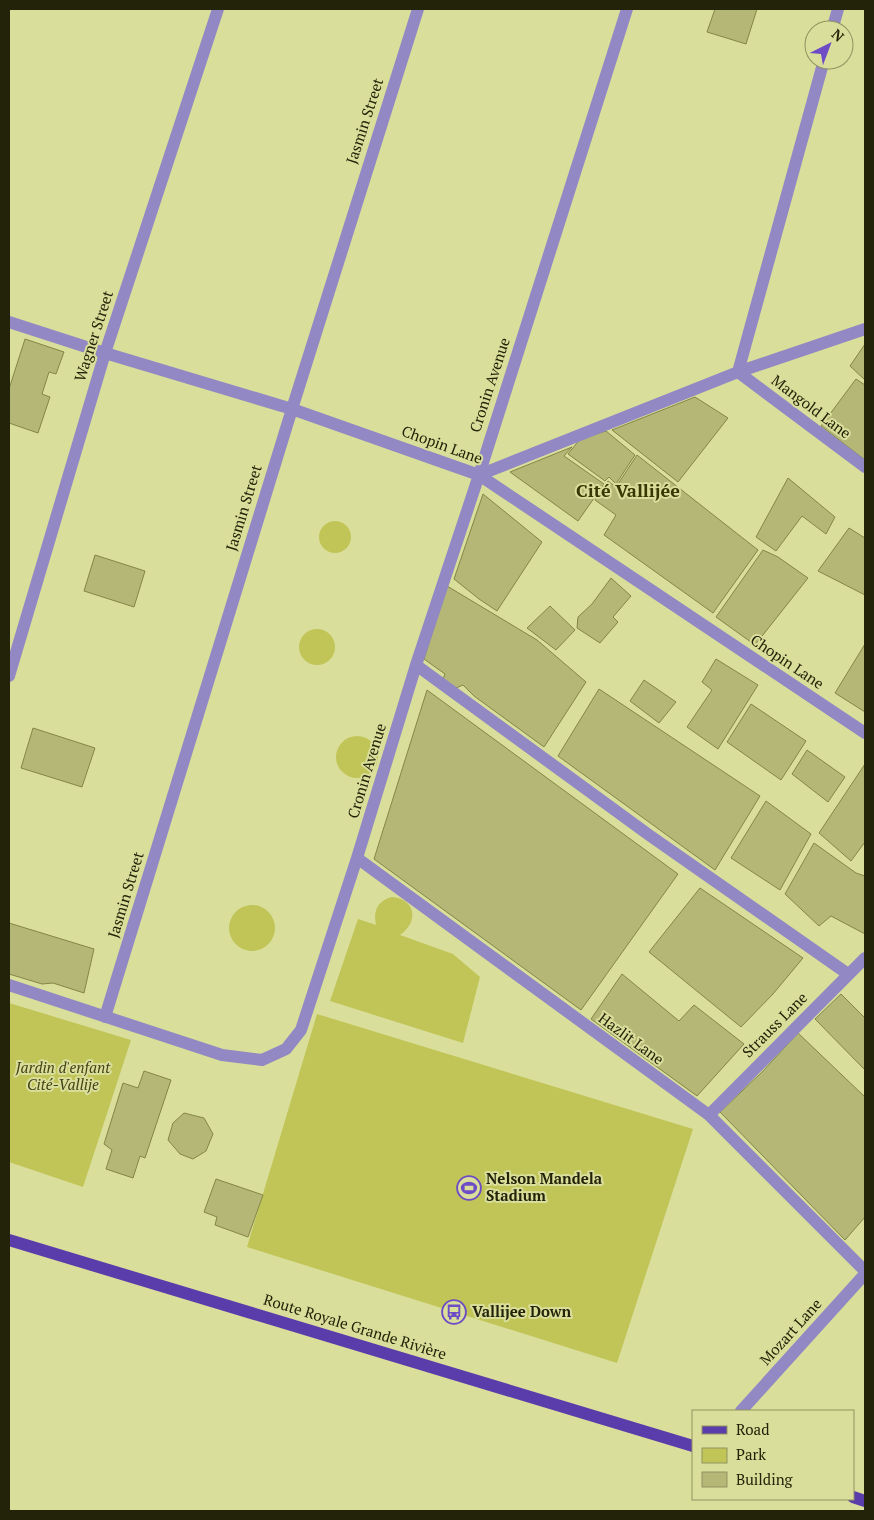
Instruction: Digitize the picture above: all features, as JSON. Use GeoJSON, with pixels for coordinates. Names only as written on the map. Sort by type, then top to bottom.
{"type":"FeatureCollection","features":[{"type":"Feature","properties":{"kind":"main road","name":"Route Royale Grande Rivière"},"geometry":{"type":"LineString","coordinates":[[9,1240],[692,1446]]}},
{"type":"Feature","properties":{"kind":"street","name":"Wagner Street"},"geometry":{"type":"LineString","coordinates":[[9,676],[105,353],[218,9]]}},
{"type":"Feature","properties":{"kind":"street","name":"Jasmin Street"},"geometry":{"type":"LineString","coordinates":[[105,1017],[292,409],[418,9]]}},
{"type":"Feature","properties":{"kind":"street","name":"Cronin Avenue"},"geometry":{"type":"LineString","coordinates":[[9,985],[222,1055],[262,1060],[286,1049],[301,1030],[627,9]]}},
{"type":"Feature","properties":{"kind":"street"},"geometry":{"type":"LineString","coordinates":[[738,372],[821,70]]}},
{"type":"Feature","properties":{"kind":"street","name":"Chopin Lane"},"geometry":{"type":"LineString","coordinates":[[9,322],[292,409],[479,475],[865,733]]}},
{"type":"Feature","properties":{"kind":"street"},"geometry":{"type":"LineString","coordinates":[[479,475],[738,372],[865,329]]}},
{"type":"Feature","properties":{"kind":"street","name":"Mangold Lane"},"geometry":{"type":"LineString","coordinates":[[738,372],[865,467]]}},
{"type":"Feature","properties":{"kind":"street"},"geometry":{"type":"LineString","coordinates":[[416,665],[650,835],[848,974]]}},
{"type":"Feature","properties":{"kind":"street","name":"Hazlit Lane"},"geometry":{"type":"LineString","coordinates":[[357,858],[709,1116],[865,1272]]}},
{"type":"Feature","properties":{"kind":"street","name":"Strauss Lane"},"geometry":{"type":"LineString","coordinates":[[709,1116],[865,958]]}},
{"type":"Feature","properties":{"kind":"street","name":"Mozart Lane"},"geometry":{"type":"LineString","coordinates":[[742,1410],[865,1272]]}},
{"type":"Feature","properties":{"kind":"green space"},"geometry":{"type":"Polygon","coordinates":[[[335,521],[347,525],[351,537],[347,549],[335,553],[323,549],[319,537],[323,525],[335,521]]]}},
{"type":"Feature","properties":{"kind":"green space"},"geometry":{"type":"Polygon","coordinates":[[[317,629],[330,634],[335,647],[330,660],[317,665],[304,660],[299,647],[304,634],[317,629]]]}},
{"type":"Feature","properties":{"kind":"green space"},"geometry":{"type":"Polygon","coordinates":[[[361,736],[369,739],[375,745],[378,757],[375,769],[369,775],[353,778],[345,775],[339,769],[336,753],[339,745],[345,739],[361,736]]]}},
{"type":"Feature","properties":{"kind":"green space"},"geometry":{"type":"Polygon","coordinates":[[[392,897],[406,902],[412,912],[410,924],[400,935],[453,954],[480,977],[463,1043],[330,1001],[358,919],[376,925],[375,915],[377,907],[383,901],[392,897]]]}},
{"type":"Feature","properties":{"kind":"green space"},"geometry":{"type":"Polygon","coordinates":[[[252,905],[265,909],[271,915],[275,928],[271,941],[265,947],[252,951],[239,947],[233,941],[229,928],[233,915],[239,909],[252,905]]]}},
{"type":"Feature","properties":{"kind":"green space","name":"Jardin d'enfant Cité-Vallije"},"geometry":{"type":"Polygon","coordinates":[[[9,1003],[131,1040],[83,1187],[9,1162],[9,1003]]]}},
{"type":"Feature","properties":{"kind":"green space","name":"Nelson Mandela Stadium"},"geometry":{"type":"Polygon","coordinates":[[[317,1014],[693,1129],[617,1363],[247,1247],[317,1014]]]}},
{"type":"Feature","properties":{"kind":"building"},"geometry":{"type":"Polygon","coordinates":[[[715,9],[757,9],[746,44],[707,32],[715,9]]]}},
{"type":"Feature","properties":{"kind":"building"},"geometry":{"type":"Polygon","coordinates":[[[25,339],[64,352],[56,374],[49,372],[42,394],[50,397],[38,433],[9,423],[9,389],[25,339]]]}},
{"type":"Feature","properties":{"kind":"building"},"geometry":{"type":"Polygon","coordinates":[[[865,344],[865,380],[850,366],[865,344]]]}},
{"type":"Feature","properties":{"kind":"building"},"geometry":{"type":"Polygon","coordinates":[[[856,379],[865,385],[865,460],[821,426],[856,379]]]}},
{"type":"Feature","properties":{"kind":"building"},"geometry":{"type":"Polygon","coordinates":[[[695,397],[728,418],[678,482],[612,430],[695,397]]]}},
{"type":"Feature","properties":{"kind":"building"},"geometry":{"type":"Polygon","coordinates":[[[606,431],[635,455],[616,484],[609,477],[605,481],[568,454],[580,439],[606,431]]]}},
{"type":"Feature","properties":{"kind":"building"},"geometry":{"type":"Polygon","coordinates":[[[572,447],[564,456],[604,484],[578,521],[510,472],[572,447]]]}},
{"type":"Feature","properties":{"kind":"building"},"geometry":{"type":"Polygon","coordinates":[[[637,455],[758,550],[713,613],[604,535],[616,515],[595,500],[608,481],[616,487],[637,455]]]}},
{"type":"Feature","properties":{"kind":"building"},"geometry":{"type":"Polygon","coordinates":[[[788,478],[835,517],[826,534],[802,516],[776,551],[756,537],[788,478]]]}},
{"type":"Feature","properties":{"kind":"building"},"geometry":{"type":"Polygon","coordinates":[[[483,494],[542,542],[497,611],[454,579],[483,494]]]}},
{"type":"Feature","properties":{"kind":"building"},"geometry":{"type":"Polygon","coordinates":[[[849,528],[865,538],[865,595],[818,571],[849,528]]]}},
{"type":"Feature","properties":{"kind":"building"},"geometry":{"type":"Polygon","coordinates":[[[763,550],[778,557],[808,578],[755,645],[716,617],[763,550]]]}},
{"type":"Feature","properties":{"kind":"building"},"geometry":{"type":"Polygon","coordinates":[[[95,555],[145,571],[134,607],[84,591],[95,555]]]}},
{"type":"Feature","properties":{"kind":"building"},"geometry":{"type":"Polygon","coordinates":[[[611,578],[631,596],[613,617],[618,622],[600,643],[577,628],[578,617],[592,604],[611,578]]]}},
{"type":"Feature","properties":{"kind":"building"},"geometry":{"type":"Polygon","coordinates":[[[447,586],[537,640],[586,682],[544,747],[474,696],[463,685],[456,688],[443,679],[445,674],[424,659],[447,586]]]}},
{"type":"Feature","properties":{"kind":"building"},"geometry":{"type":"Polygon","coordinates":[[[550,606],[575,630],[556,650],[527,628],[550,606]]]}},
{"type":"Feature","properties":{"kind":"building"},"geometry":{"type":"Polygon","coordinates":[[[865,644],[865,712],[835,693],[865,644]]]}},
{"type":"Feature","properties":{"kind":"building"},"geometry":{"type":"Polygon","coordinates":[[[716,659],[758,685],[718,749],[687,727],[712,690],[702,682],[716,659]]]}},
{"type":"Feature","properties":{"kind":"building"},"geometry":{"type":"Polygon","coordinates":[[[644,680],[676,702],[659,723],[630,701],[644,680]]]}},
{"type":"Feature","properties":{"kind":"building"},"geometry":{"type":"Polygon","coordinates":[[[599,689],[760,796],[715,870],[558,756],[599,689]]]}},
{"type":"Feature","properties":{"kind":"building"},"geometry":{"type":"Polygon","coordinates":[[[427,690],[678,874],[581,1010],[374,859],[427,690]]]}},
{"type":"Feature","properties":{"kind":"building"},"geometry":{"type":"Polygon","coordinates":[[[751,704],[806,741],[781,780],[727,742],[751,704]]]}},
{"type":"Feature","properties":{"kind":"building"},"geometry":{"type":"Polygon","coordinates":[[[33,728],[95,748],[82,787],[21,768],[33,728]]]}},
{"type":"Feature","properties":{"kind":"building"},"geometry":{"type":"Polygon","coordinates":[[[807,750],[845,777],[828,802],[792,774],[807,750]]]}},
{"type":"Feature","properties":{"kind":"building"},"geometry":{"type":"Polygon","coordinates":[[[865,764],[865,842],[851,861],[819,833],[865,764]]]}},
{"type":"Feature","properties":{"kind":"building"},"geometry":{"type":"Polygon","coordinates":[[[766,801],[811,834],[780,890],[731,858],[766,801]]]}},
{"type":"Feature","properties":{"kind":"building"},"geometry":{"type":"Polygon","coordinates":[[[814,843],[856,873],[865,876],[865,934],[831,916],[819,926],[785,894],[814,843]]]}},
{"type":"Feature","properties":{"kind":"building"},"geometry":{"type":"Polygon","coordinates":[[[700,888],[803,958],[773,994],[741,1027],[649,952],[700,888]]]}},
{"type":"Feature","properties":{"kind":"building"},"geometry":{"type":"Polygon","coordinates":[[[9,923],[94,949],[84,993],[53,983],[42,984],[9,974],[9,923]]]}},
{"type":"Feature","properties":{"kind":"building"},"geometry":{"type":"Polygon","coordinates":[[[622,974],[679,1021],[694,1005],[744,1044],[697,1096],[591,1019],[622,974]]]}},
{"type":"Feature","properties":{"kind":"building"},"geometry":{"type":"Polygon","coordinates":[[[841,994],[865,1018],[865,1070],[815,1019],[841,994]]]}},
{"type":"Feature","properties":{"kind":"building"},"geometry":{"type":"Polygon","coordinates":[[[798,1033],[865,1097],[865,1217],[845,1240],[720,1112],[762,1072],[798,1033]]]}},
{"type":"Feature","properties":{"kind":"building"},"geometry":{"type":"Polygon","coordinates":[[[144,1071],[171,1080],[145,1158],[140,1156],[133,1178],[106,1169],[112,1150],[104,1144],[123,1083],[138,1088],[144,1071]]]}},
{"type":"Feature","properties":{"kind":"building"},"geometry":{"type":"Polygon","coordinates":[[[184,1113],[204,1118],[213,1134],[206,1151],[193,1159],[180,1154],[168,1140],[173,1123],[184,1113]]]}},
{"type":"Feature","properties":{"kind":"building"},"geometry":{"type":"Polygon","coordinates":[[[216,1179],[263,1195],[248,1237],[215,1225],[217,1217],[204,1212],[216,1179]]]}},
{"type":"Feature","properties":{"kind":"place","name":"Nelson Mandela Stadium"},"geometry":{"type":"Point","coordinates":[469,1188]}},
{"type":"Feature","properties":{"kind":"place","name":"Vallijee Down"},"geometry":{"type":"Point","coordinates":[454,1312]}},
{"type":"Feature","properties":{"kind":"district","name":"Cité Vallijée"},"geometry":{"type":"Point","coordinates":[628,491]}}]}
